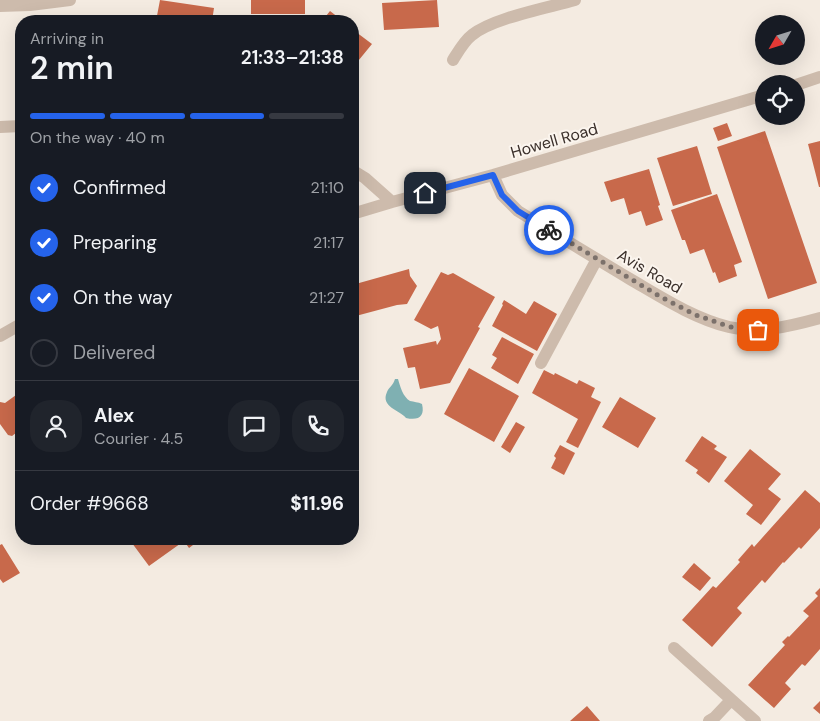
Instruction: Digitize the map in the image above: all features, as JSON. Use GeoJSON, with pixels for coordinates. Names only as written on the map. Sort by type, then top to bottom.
{"type":"FeatureCollection","features":[{"type":"Feature","properties":{"kind":"street"},"geometry":{"type":"LineString","coordinates":[[0,6],[30,5],[70,0]]}},
{"type":"Feature","properties":{"kind":"street"},"geometry":{"type":"LineString","coordinates":[[453,60],[470,36],[480,29],[494,23],[575,0]]}},
{"type":"Feature","properties":{"kind":"street"},"geometry":{"type":"LineString","coordinates":[[805,82],[820,77]]}},
{"type":"Feature","properties":{"kind":"street","name":"Howell Road"},"geometry":{"type":"LineString","coordinates":[[359,212],[493,175],[755,97]]}},
{"type":"Feature","properties":{"kind":"street"},"geometry":{"type":"LineString","coordinates":[[0,127],[15,126]]}},
{"type":"Feature","properties":{"kind":"street"},"geometry":{"type":"LineString","coordinates":[[359,174],[392,202]]}},
{"type":"Feature","properties":{"kind":"street","name":"Avis Road"},"geometry":{"type":"LineString","coordinates":[[493,175],[502,195],[518,211],[661,297],[696,315],[730,327],[758,330],[788,326],[820,318]]}},
{"type":"Feature","properties":{"kind":"street"},"geometry":{"type":"LineString","coordinates":[[541,363],[598,260]]}},
{"type":"Feature","properties":{"kind":"street"},"geometry":{"type":"LineString","coordinates":[[0,336],[15,327]]}},
{"type":"Feature","properties":{"kind":"street"},"geometry":{"type":"LineString","coordinates":[[674,648],[755,721]]}},
{"type":"Feature","properties":{"kind":"street"},"geometry":{"type":"LineString","coordinates":[[708,721],[714,718],[732,700]]}},
{"type":"Feature","properties":{"kind":"water"},"geometry":{"type":"Polygon","coordinates":[[[395,379],[398,379],[405,397],[410,401],[422,404],[423,412],[420,417],[414,419],[406,418],[388,405],[386,397],[395,379]]]}},
{"type":"Feature","properties":{"kind":"building"},"geometry":{"type":"Polygon","coordinates":[[[160,0],[214,8],[213,15],[157,15],[160,0]]]}},
{"type":"Feature","properties":{"kind":"building"},"geometry":{"type":"Polygon","coordinates":[[[251,0],[305,0],[305,14],[251,14],[251,0]]]}},
{"type":"Feature","properties":{"kind":"building"},"geometry":{"type":"Polygon","coordinates":[[[437,0],[439,27],[384,30],[382,3],[437,0]]]}},
{"type":"Feature","properties":{"kind":"building"},"geometry":{"type":"Polygon","coordinates":[[[330,11],[335,15],[327,15],[330,11]]]}},
{"type":"Feature","properties":{"kind":"building"},"geometry":{"type":"Polygon","coordinates":[[[359,34],[372,44],[359,60],[359,34]]]}},
{"type":"Feature","properties":{"kind":"building"},"geometry":{"type":"Polygon","coordinates":[[[727,123],[732,136],[718,141],[713,128],[727,123]]]}},
{"type":"Feature","properties":{"kind":"building"},"geometry":{"type":"Polygon","coordinates":[[[765,131],[817,283],[768,299],[717,147],[765,131]]]}},
{"type":"Feature","properties":{"kind":"building"},"geometry":{"type":"Polygon","coordinates":[[[820,141],[820,187],[819,187],[808,144],[820,141]]]}},
{"type":"Feature","properties":{"kind":"building"},"geometry":{"type":"Polygon","coordinates":[[[697,146],[712,194],[673,206],[657,158],[697,146]]]}},
{"type":"Feature","properties":{"kind":"building"},"geometry":{"type":"Polygon","coordinates":[[[649,169],[663,220],[646,226],[641,211],[629,215],[624,198],[611,202],[604,182],[649,169]]]}},
{"type":"Feature","properties":{"kind":"building"},"geometry":{"type":"Polygon","coordinates":[[[717,194],[742,262],[734,265],[737,276],[719,283],[704,249],[690,254],[685,240],[682,240],[671,210],[717,194]]]}},
{"type":"Feature","properties":{"kind":"building"},"geometry":{"type":"Polygon","coordinates":[[[409,269],[410,276],[417,286],[407,304],[359,315],[359,283],[409,269]]]}},
{"type":"Feature","properties":{"kind":"building"},"geometry":{"type":"Polygon","coordinates":[[[441,272],[448,275],[453,273],[495,297],[450,383],[420,389],[415,367],[408,368],[403,348],[436,341],[437,345],[441,339],[438,326],[431,329],[414,320],[441,272]]]}},
{"type":"Feature","properties":{"kind":"building"},"geometry":{"type":"Polygon","coordinates":[[[504,300],[526,314],[534,301],[557,314],[537,351],[492,326],[504,300]]]}},
{"type":"Feature","properties":{"kind":"building"},"geometry":{"type":"Polygon","coordinates":[[[502,337],[534,354],[518,384],[491,368],[497,358],[492,355],[502,337]]]}},
{"type":"Feature","properties":{"kind":"building"},"geometry":{"type":"Polygon","coordinates":[[[469,368],[519,396],[494,442],[444,414],[469,368]]]}},
{"type":"Feature","properties":{"kind":"building"},"geometry":{"type":"Polygon","coordinates":[[[544,370],[554,375],[555,373],[577,384],[579,380],[595,388],[591,397],[601,402],[578,448],[566,442],[578,419],[532,393],[544,370]]]}},
{"type":"Feature","properties":{"kind":"building"},"geometry":{"type":"Polygon","coordinates":[[[15,396],[15,434],[12,436],[8,435],[0,424],[0,402],[5,403],[15,396]]]}},
{"type":"Feature","properties":{"kind":"building"},"geometry":{"type":"Polygon","coordinates":[[[620,397],[656,418],[638,448],[602,427],[620,397]]]}},
{"type":"Feature","properties":{"kind":"building"},"geometry":{"type":"Polygon","coordinates":[[[516,422],[525,427],[510,453],[501,447],[516,422]]]}},
{"type":"Feature","properties":{"kind":"building"},"geometry":{"type":"Polygon","coordinates":[[[702,436],[717,446],[714,449],[727,457],[709,483],[696,473],[698,470],[685,461],[702,436]]]}},
{"type":"Feature","properties":{"kind":"building"},"geometry":{"type":"Polygon","coordinates":[[[560,445],[575,453],[564,475],[551,468],[556,458],[554,456],[560,445]]]}},
{"type":"Feature","properties":{"kind":"building"},"geometry":{"type":"Polygon","coordinates":[[[750,449],[781,474],[768,489],[781,499],[761,525],[746,514],[753,505],[724,481],[750,449]]]}},
{"type":"Feature","properties":{"kind":"building"},"geometry":{"type":"Polygon","coordinates":[[[805,490],[820,503],[820,528],[801,549],[799,547],[783,562],[765,583],[762,580],[737,608],[742,613],[712,647],[682,620],[713,586],[716,588],[740,562],[738,560],[752,544],[754,547],[805,490]]]}},
{"type":"Feature","properties":{"kind":"building"},"geometry":{"type":"Polygon","coordinates":[[[2,544],[20,573],[3,583],[0,579],[0,545],[2,544]]]}},
{"type":"Feature","properties":{"kind":"building"},"geometry":{"type":"Polygon","coordinates":[[[133,545],[178,545],[149,566],[133,545]]]}},
{"type":"Feature","properties":{"kind":"building"},"geometry":{"type":"Polygon","coordinates":[[[694,563],[711,578],[700,591],[682,577],[694,563]]]}},
{"type":"Feature","properties":{"kind":"building"},"geometry":{"type":"Polygon","coordinates":[[[820,588],[820,649],[805,666],[802,664],[785,683],[791,689],[774,708],[748,685],[785,645],[782,642],[809,616],[803,611],[818,596],[815,593],[820,588]]]}},
{"type":"Feature","properties":{"kind":"building"},"geometry":{"type":"Polygon","coordinates":[[[820,701],[820,714],[813,708],[820,701]]]}},
{"type":"Feature","properties":{"kind":"building"},"geometry":{"type":"Polygon","coordinates":[[[587,706],[600,721],[570,721],[587,706]]]}},
{"type":"Feature","properties":{"kind":"way so far"},"geometry":{"type":"LineString","coordinates":[[549,230],[661,297],[696,315],[730,327],[758,330]]}},
{"type":"Feature","properties":{"kind":"route"},"geometry":{"type":"LineString","coordinates":[[425,193],[493,175],[502,195],[518,211],[549,230]]}}]}
